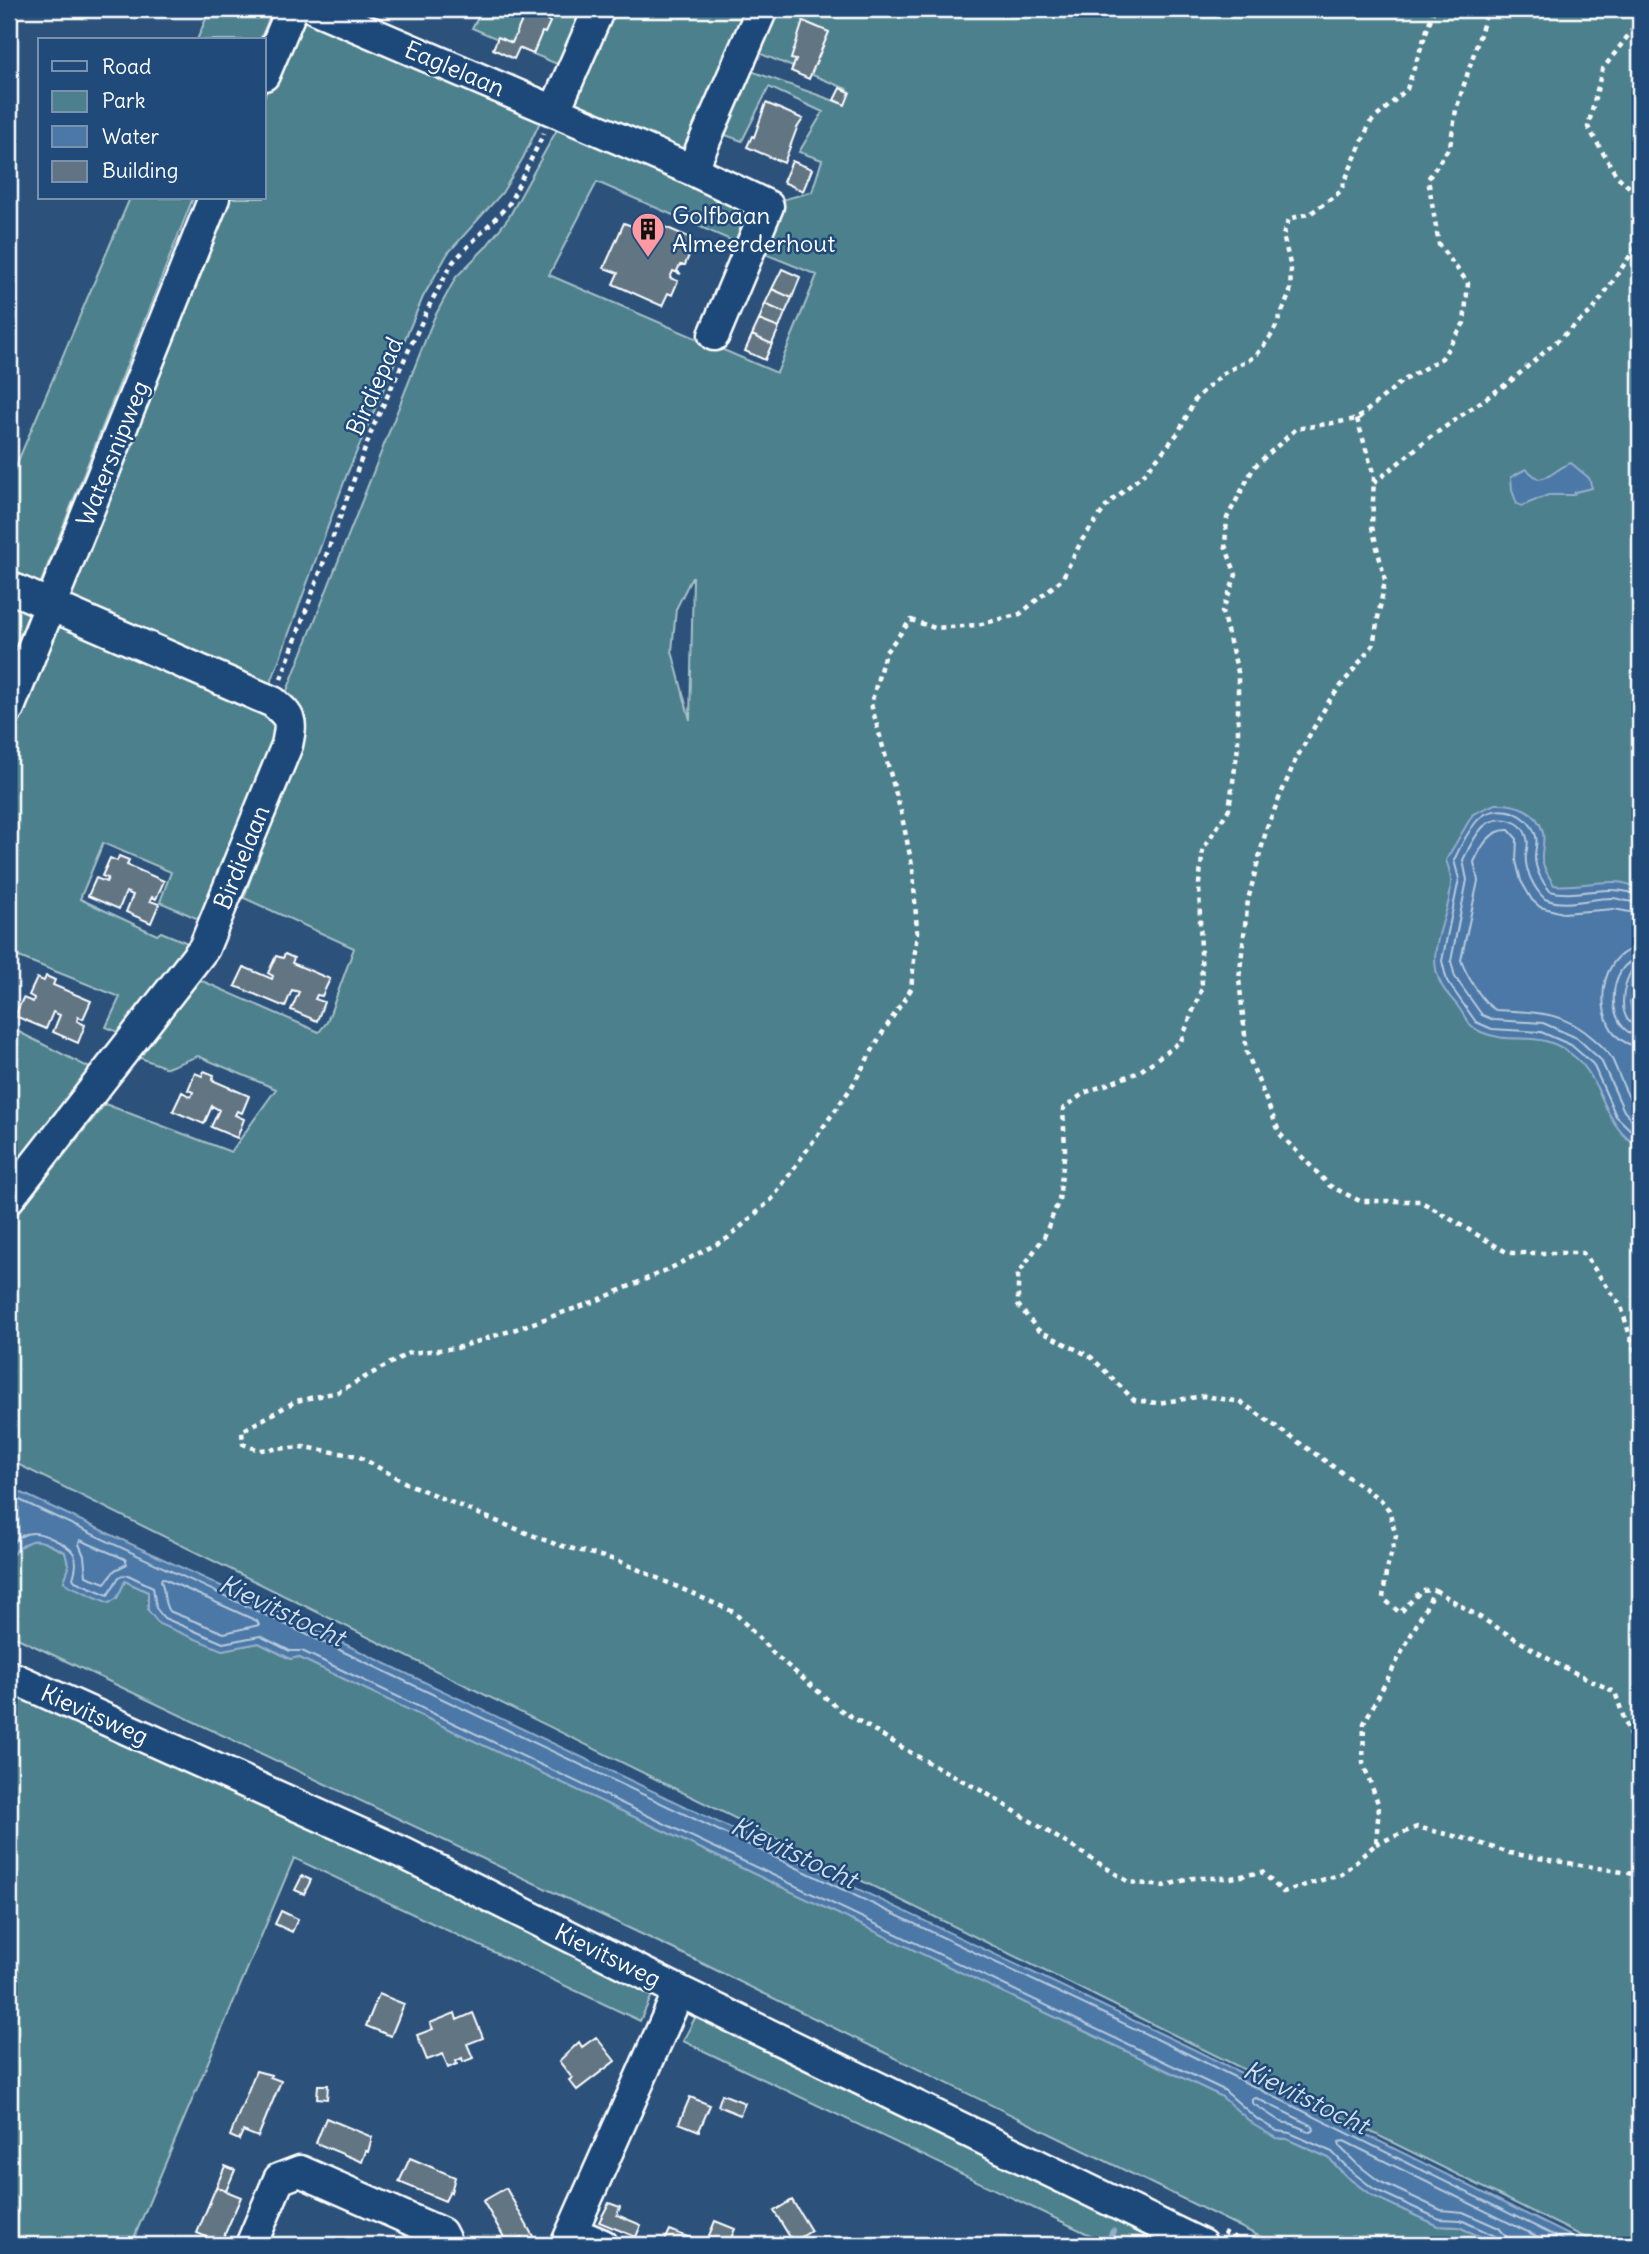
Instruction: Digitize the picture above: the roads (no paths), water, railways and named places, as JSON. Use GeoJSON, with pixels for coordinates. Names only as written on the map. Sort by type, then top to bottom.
{"type":"FeatureCollection","features":[{"type":"Feature","properties":{"kind":"street"},"geometry":{"type":"LineString","coordinates":[[266,70],[292,9]]}},
{"type":"Feature","properties":{"kind":"street","name":"Eaglelaan"},"geometry":{"type":"LineString","coordinates":[[316,9],[555,110],[768,206],[715,335]]}},
{"type":"Feature","properties":{"kind":"street"},"geometry":{"type":"LineString","coordinates":[[555,110],[599,9]]}},
{"type":"Feature","properties":{"kind":"street"},"geometry":{"type":"LineString","coordinates":[[692,170],[762,9]]}},
{"type":"Feature","properties":{"kind":"street","name":"Watersnipweg"},"geometry":{"type":"LineString","coordinates":[[9,708],[214,200]]}},
{"type":"Feature","properties":{"kind":"street"},"geometry":{"type":"LineString","coordinates":[[9,587],[51,604]]}},
{"type":"Feature","properties":{"kind":"street","name":"Birdielaan"},"geometry":{"type":"LineString","coordinates":[[9,1198],[204,948],[287,745],[291,727],[288,715],[273,702],[51,604]]}},
{"type":"Feature","properties":{"kind":"street","name":"Kievitsweg"},"geometry":{"type":"LineString","coordinates":[[9,1676],[403,1853],[679,1991],[1202,2245]]}},
{"type":"Feature","properties":{"kind":"street"},"geometry":{"type":"LineString","coordinates":[[603,2245],[569,2239],[679,1991]]}},
{"type":"Feature","properties":{"kind":"street"},"geometry":{"type":"LineString","coordinates":[[251,2245],[279,2179],[300,2171],[442,2233],[447,2245]]}},
{"type":"Feature","properties":{"kind":"water"},"geometry":{"type":"Polygon","coordinates":[[[1571,463],[1589,478],[1592,488],[1575,492],[1574,495],[1548,495],[1522,506],[1517,504],[1511,477],[1526,469],[1538,479],[1543,478],[1571,463]]]}},
{"type":"Feature","properties":{"kind":"water"},"geometry":{"type":"Polygon","coordinates":[[[1495,804],[1518,807],[1531,813],[1536,819],[1543,833],[1543,864],[1554,885],[1609,882],[1631,885],[1640,890],[1640,970],[1632,982],[1630,1002],[1632,1013],[1640,1022],[1640,1147],[1618,1128],[1586,1068],[1576,1058],[1551,1043],[1493,1036],[1476,1030],[1441,984],[1435,958],[1450,893],[1451,878],[1446,860],[1473,814],[1495,804]]]}},
{"type":"Feature","properties":{"kind":"water"},"geometry":{"type":"Polygon","coordinates":[[[9,1487],[330,1637],[1191,2048],[1589,2245],[1499,2245],[1459,2227],[1438,2226],[1371,2195],[1346,2176],[1329,2158],[1287,2139],[1276,2138],[1254,2125],[1221,2096],[298,1657],[291,1659],[259,1643],[222,1650],[159,1624],[148,1610],[148,1592],[125,1581],[117,1598],[109,1603],[68,1585],[64,1581],[69,1568],[65,1552],[41,1541],[30,1541],[9,1558],[9,1487]]]}},
{"type":"Feature","properties":{"kind":"waterway"},"geometry":{"type":"LineString","coordinates":[[1107,2245],[1113,2232]]}},
{"type":"Feature","properties":{"kind":"place","name":"Golfbaan Almeerderhout"},"geometry":{"type":"Point","coordinates":[648,259]}},
{"type":"Feature","properties":{"kind":"water label","name":"Kievitstocht"},"geometry":{"type":"Point","coordinates":[282,1610]}},
{"type":"Feature","properties":{"kind":"water label","name":"Kievitstocht"},"geometry":{"type":"Point","coordinates":[794,1852]}},
{"type":"Feature","properties":{"kind":"water label","name":"Kievitstocht"},"geometry":{"type":"Point","coordinates":[1306,2097]}}]}
